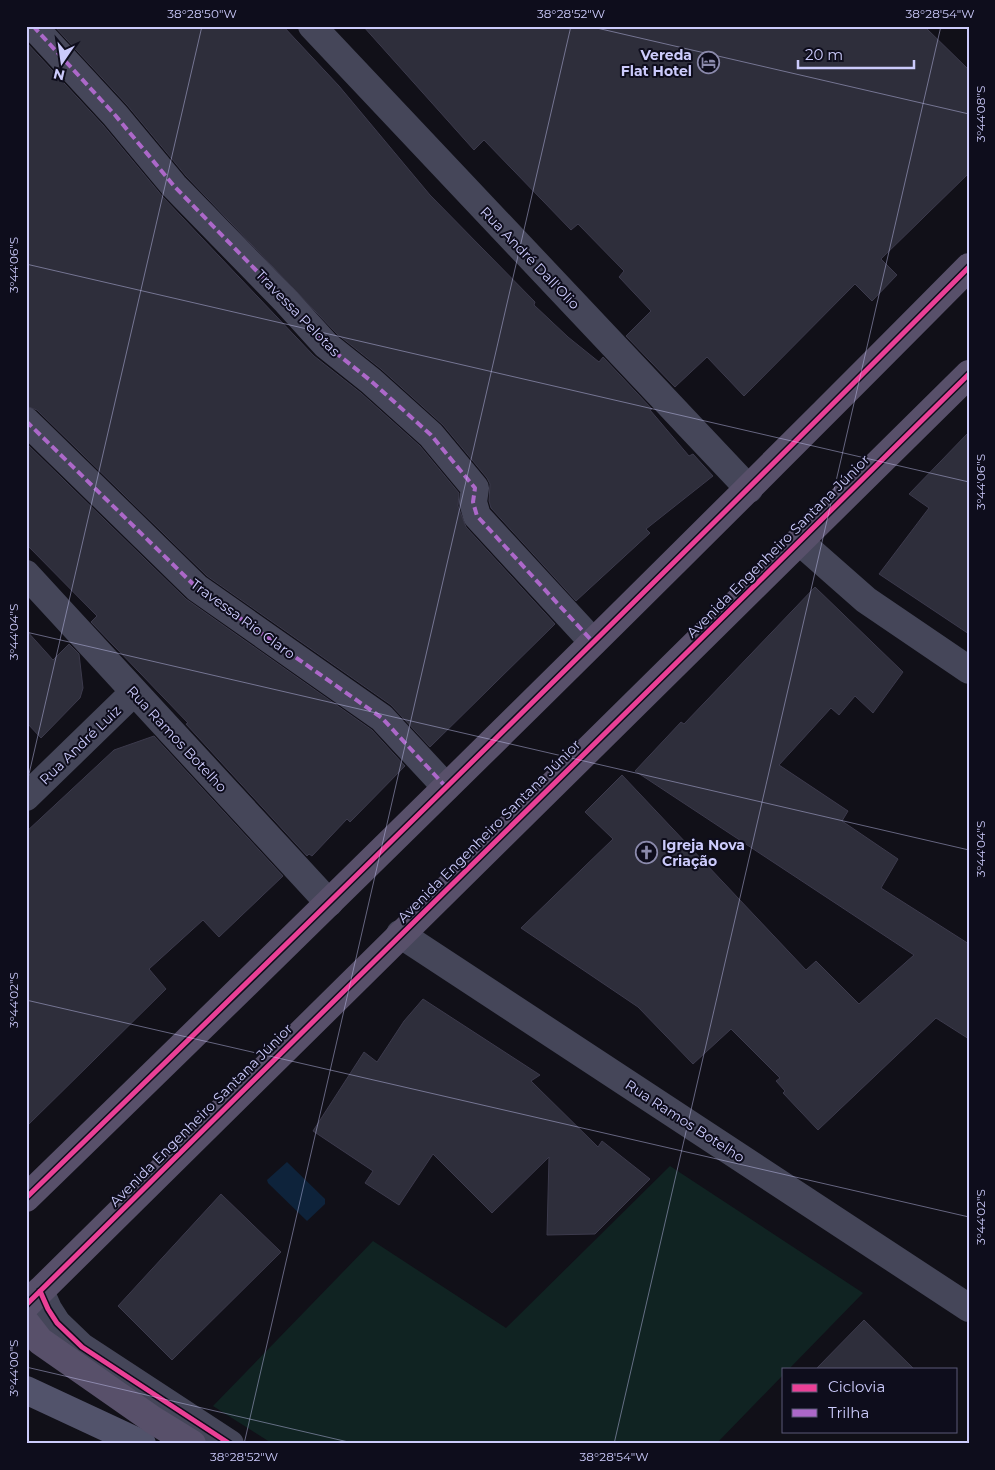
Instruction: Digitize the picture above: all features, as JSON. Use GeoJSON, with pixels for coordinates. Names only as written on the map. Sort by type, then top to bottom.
{"type":"FeatureCollection","features":[{"type":"Feature","properties":{"kind":"main road"},"geometry":{"type":"LineString","coordinates":[[26,1198],[329,903],[749,489],[969,267]]}},
{"type":"Feature","properties":{"kind":"main road","name":"Avenida Engenheiro Santana Júnior"},"geometry":{"type":"LineString","coordinates":[[33,1298],[969,374]]}},
{"type":"Feature","properties":{"kind":"main road"},"geometry":{"type":"LineString","coordinates":[[26,1323],[40,1341],[153,1420],[192,1444]]}},
{"type":"Feature","properties":{"kind":"street","name":"Travessa Pelotas"},"geometry":{"type":"LineString","coordinates":[[32,26],[115,115],[174,186],[288,302],[326,345],[385,393],[431,434],[475,488],[473,502],[478,516],[593,642]]}},
{"type":"Feature","properties":{"kind":"street","name":"Rua André Dall'Olio"},"geometry":{"type":"LineString","coordinates":[[312,26],[749,489]]}},
{"type":"Feature","properties":{"kind":"street","name":"Travessa Rio Claro"},"geometry":{"type":"LineString","coordinates":[[26,421],[198,588],[382,718],[446,787]]}},
{"type":"Feature","properties":{"kind":"street"},"geometry":{"type":"LineString","coordinates":[[799,541],[866,600],[969,670]]}},
{"type":"Feature","properties":{"kind":"street","name":"Rua Ramos Botelho"},"geometry":{"type":"LineString","coordinates":[[26,574],[329,903]]}},
{"type":"Feature","properties":{"kind":"street","name":"Rua André Luiz"},"geometry":{"type":"LineString","coordinates":[[26,797],[134,693]]}},
{"type":"Feature","properties":{"kind":"street","name":"Rua Ramos Botelho"},"geometry":{"type":"LineString","coordinates":[[400,934],[969,1308]]}},
{"type":"Feature","properties":{"kind":"street"},"geometry":{"type":"LineString","coordinates":[[33,1298],[48,1309],[57,1323],[82,1347],[230,1444]]}},
{"type":"Feature","properties":{"kind":"street"},"geometry":{"type":"LineString","coordinates":[[26,1390],[142,1444]]}},
{"type":"Feature","properties":{"kind":"green space"},"geometry":{"type":"Polygon","coordinates":[[[670,1166],[863,1293],[790,1368],[782,1368],[782,1376],[716,1444],[273,1444],[213,1406],[373,1241],[506,1328],[670,1166]]]}},
{"type":"Feature","properties":{"kind":"water"},"geometry":{"type":"Polygon","coordinates":[[[287,1162],[325,1199],[325,1204],[307,1221],[268,1183],[267,1180],[287,1162]]]}},
{"type":"Feature","properties":{"kind":"building"},"geometry":{"type":"Polygon","coordinates":[[[54,26],[283,26],[339,86],[430,195],[535,302],[534,305],[568,337],[599,362],[603,357],[652,409],[650,410],[689,456],[693,454],[713,476],[646,529],[650,533],[576,601],[491,508],[489,501],[490,484],[487,478],[443,425],[381,369],[337,334],[186,176],[127,105],[54,26]]]}},
{"type":"Feature","properties":{"kind":"building"},"geometry":{"type":"Polygon","coordinates":[[[363,26],[924,26],[969,70],[969,173],[881,259],[897,275],[872,301],[855,284],[744,396],[707,357],[675,387],[626,336],[651,311],[619,277],[624,271],[578,224],[571,230],[484,140],[474,150],[363,26]]]}},
{"type":"Feature","properties":{"kind":"building"},"geometry":{"type":"Polygon","coordinates":[[[26,42],[103,125],[163,197],[314,356],[361,393],[420,446],[459,493],[458,506],[466,527],[555,624],[430,747],[391,705],[207,576],[37,410],[26,406],[26,42]]]}},
{"type":"Feature","properties":{"kind":"building"},"geometry":{"type":"Polygon","coordinates":[[[969,432],[969,634],[879,574],[929,508],[909,494],[969,432]]]}},
{"type":"Feature","properties":{"kind":"building"},"geometry":{"type":"Polygon","coordinates":[[[26,443],[186,599],[372,730],[405,766],[350,822],[347,819],[312,856],[309,854],[307,856],[186,724],[188,723],[91,622],[97,616],[26,544],[26,443]]]}},
{"type":"Feature","properties":{"kind":"building"},"geometry":{"type":"Polygon","coordinates":[[[815,587],[903,672],[873,713],[855,696],[839,715],[831,708],[779,765],[848,811],[842,821],[898,859],[881,888],[969,944],[969,1039],[936,1018],[818,1130],[783,1093],[785,1091],[776,1081],[780,1078],[731,1029],[693,1064],[638,1007],[521,928],[613,839],[585,812],[622,775],[806,970],[816,961],[859,1004],[914,955],[635,771],[681,722],[684,724],[815,587]]]}},
{"type":"Feature","properties":{"kind":"building"},"geometry":{"type":"Polygon","coordinates":[[[26,630],[53,660],[69,644],[79,654],[83,688],[80,698],[41,738],[26,722],[26,630]]]}},
{"type":"Feature","properties":{"kind":"building"},"geometry":{"type":"Polygon","coordinates":[[[154,736],[283,876],[219,937],[203,920],[149,969],[166,989],[26,1127],[26,832],[114,750],[154,736]]]}},
{"type":"Feature","properties":{"kind":"building"},"geometry":{"type":"Polygon","coordinates":[[[423,999],[540,1075],[531,1081],[598,1147],[602,1141],[650,1179],[595,1234],[547,1235],[549,1157],[492,1213],[433,1154],[399,1205],[365,1183],[373,1171],[313,1131],[364,1052],[377,1062],[404,1021],[423,999]]]}},
{"type":"Feature","properties":{"kind":"building"},"geometry":{"type":"Polygon","coordinates":[[[221,1194],[281,1252],[172,1360],[118,1306],[221,1194]]]}},
{"type":"Feature","properties":{"kind":"building"},"geometry":{"type":"Polygon","coordinates":[[[864,1320],[913,1368],[817,1368],[864,1320]]]}},
{"type":"Feature","properties":{"kind":"marked path"},"geometry":{"type":"LineString","coordinates":[[33,26],[115,115],[174,186],[287,302],[326,345],[371,381],[431,435],[475,488],[473,502],[477,516],[593,642]]}},
{"type":"Feature","properties":{"kind":"marked path"},"geometry":{"type":"LineString","coordinates":[[26,421],[197,588],[382,718],[446,787]]}},
{"type":"Feature","properties":{"kind":"cycle path"},"geometry":{"type":"LineString","coordinates":[[26,1198],[500,735],[969,267]]}},
{"type":"Feature","properties":{"kind":"cycle path"},"geometry":{"type":"LineString","coordinates":[[26,1305],[969,374]]}},
{"type":"Feature","properties":{"kind":"cycle path"},"geometry":{"type":"LineString","coordinates":[[40,1291],[57,1323],[82,1347],[230,1444]]}},
{"type":"Feature","properties":{"kind":"place","name":"Vereda Flat Hotel"},"geometry":{"type":"Point","coordinates":[708,63]}},
{"type":"Feature","properties":{"kind":"place","name":"Igreja Nova Criação"},"geometry":{"type":"Point","coordinates":[646,853]}}]}
